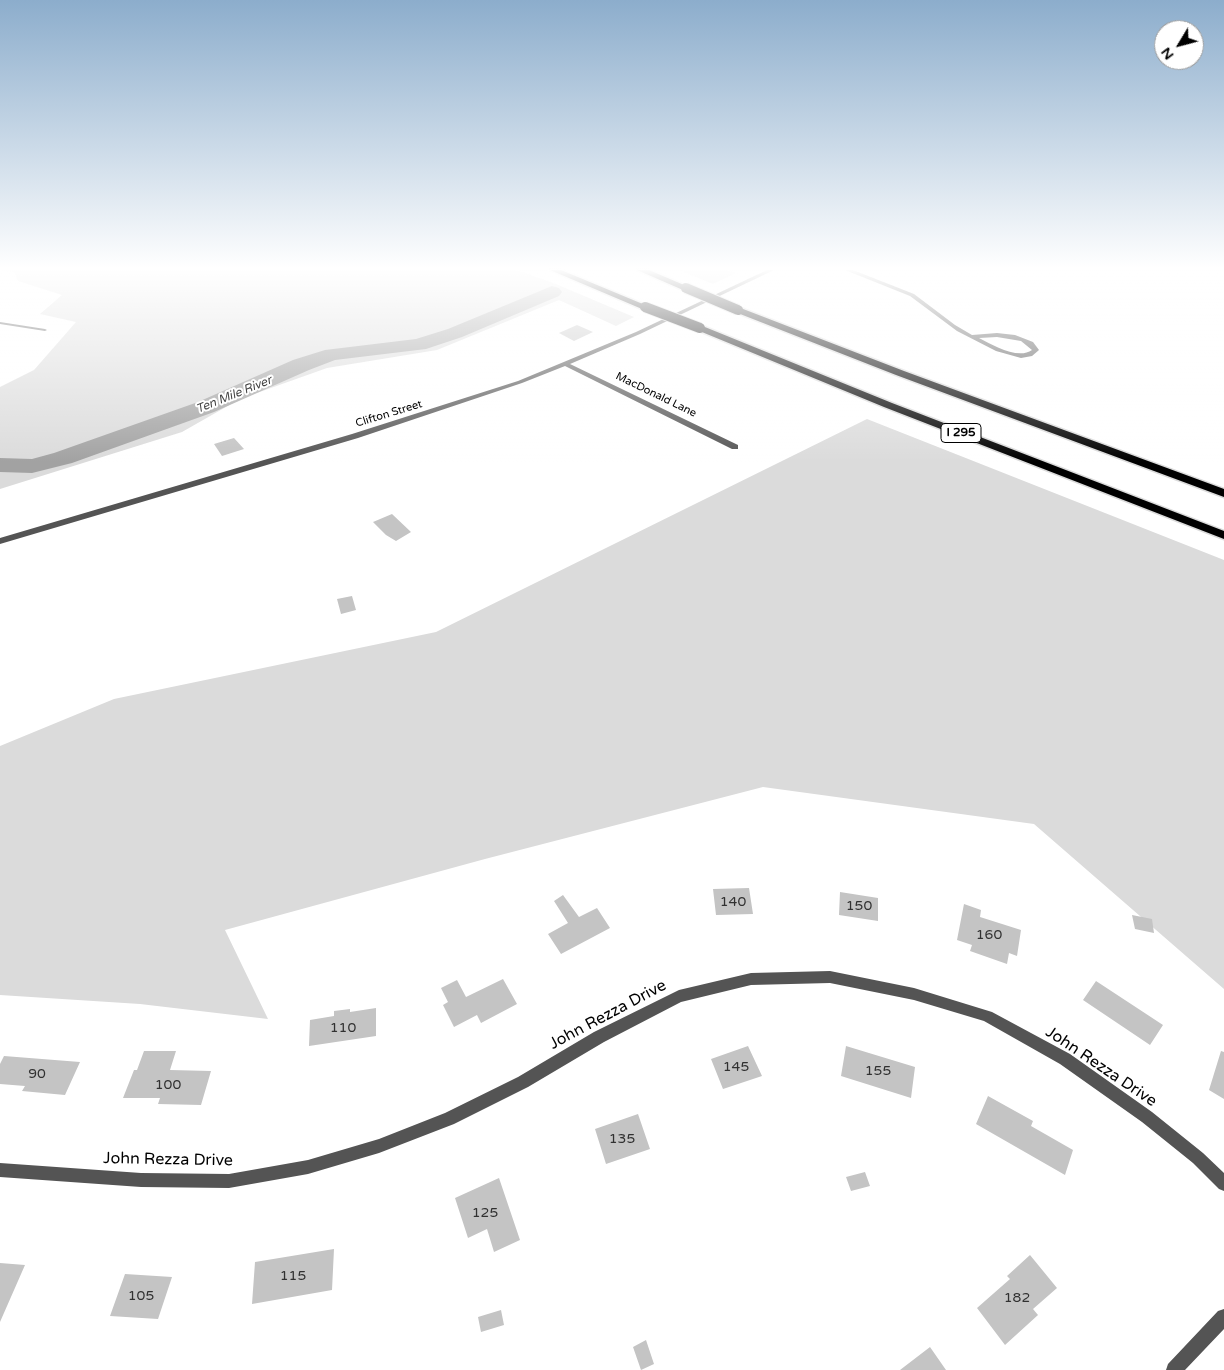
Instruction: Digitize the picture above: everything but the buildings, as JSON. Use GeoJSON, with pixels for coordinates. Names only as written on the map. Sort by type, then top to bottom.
{"type":"FeatureCollection","features":[{"type":"Feature","properties":{"kind":"highway","name":"I 295"},"geometry":{"type":"LineString","coordinates":[[714,334],[864,396],[1224,535]]}},
{"type":"Feature","properties":{"kind":"highway"},"geometry":{"type":"LineString","coordinates":[[805,334],[900,373],[1224,493]]}},
{"type":"Feature","properties":{"kind":"highway"},"geometry":{"type":"LineString","coordinates":[[811,334],[1224,488]]}},
{"type":"Feature","properties":{"kind":"street","name":"Clifton Street"},"geometry":{"type":"LineString","coordinates":[[0,541],[448,407],[520,382],[638,334]]}},
{"type":"Feature","properties":{"kind":"street"},"geometry":{"type":"LineString","coordinates":[[967,334],[972,337],[1010,354],[1029,355],[1036,350],[1028,343],[1010,336],[972,337]]}},
{"type":"Feature","properties":{"kind":"street","name":"MacDonald Lane"},"geometry":{"type":"LineString","coordinates":[[566,364],[735,447]]}},
{"type":"Feature","properties":{"kind":"street","name":"John Rezza Drive"},"geometry":{"type":"LineString","coordinates":[[0,1170],[141,1180],[228,1180],[308,1167],[379,1146],[449,1119],[522,1082],[599,1037],[679,996],[751,979],[830,977],[914,994],[987,1016],[1065,1059],[1154,1123],[1198,1158],[1224,1184]]}},
{"type":"Feature","properties":{"kind":"street"},"geometry":{"type":"LineString","coordinates":[[1174,1370],[1224,1317]]}},
{"type":"Feature","properties":{"kind":"shaded area"},"geometry":{"type":"Polygon","coordinates":[[[66,334],[476,334],[437,350],[327,368],[240,399],[182,432],[0,489],[0,387],[34,370],[66,334]]]}},
{"type":"Feature","properties":{"kind":"shaded area"},"geometry":{"type":"Polygon","coordinates":[[[867,419],[1224,560],[1224,989],[1034,824],[763,787],[485,859],[225,930],[268,1019],[140,1004],[0,995],[0,746],[114,699],[436,632],[867,419]]]}},
{"type":"Feature","properties":{"kind":"waterway","name":"Ten Mile River"},"geometry":{"type":"LineString","coordinates":[[0,465],[32,466],[63,458],[206,407],[301,365],[332,354],[419,345],[452,334]]}}]}
